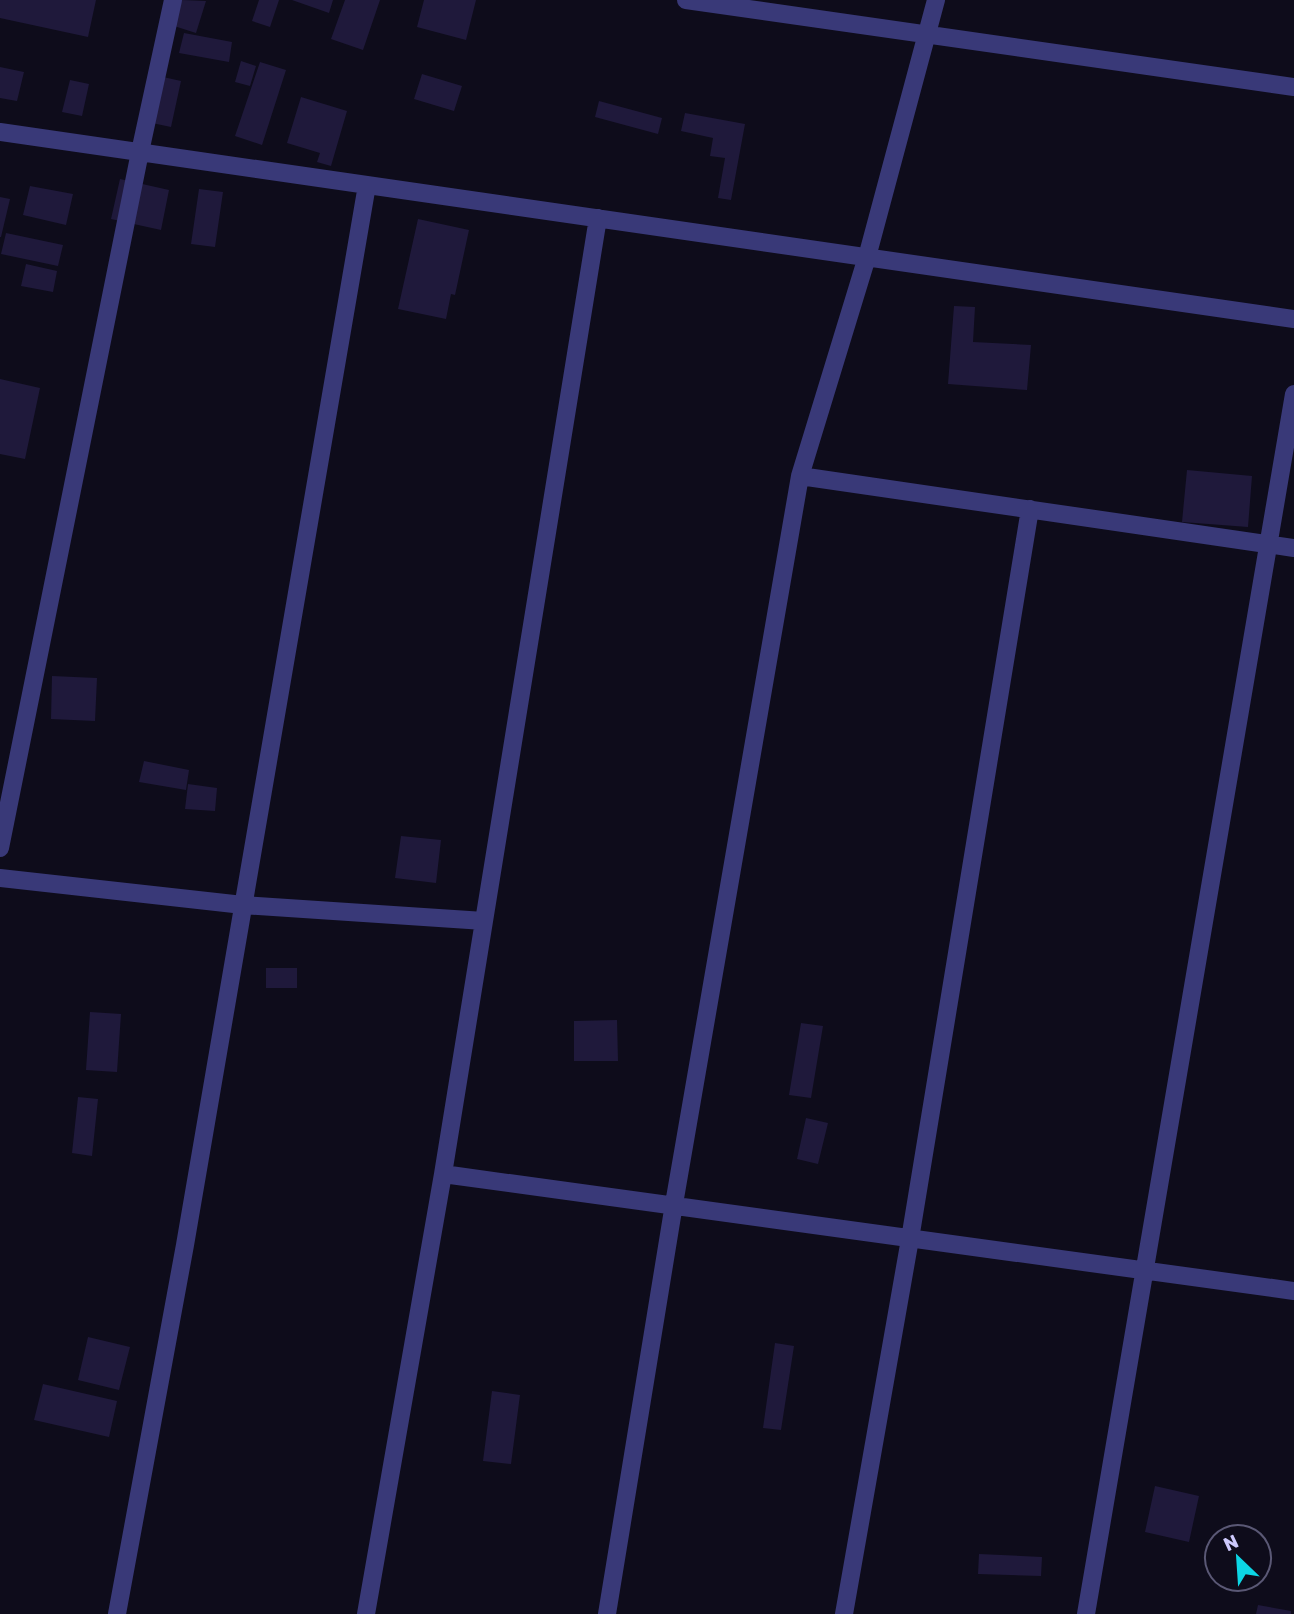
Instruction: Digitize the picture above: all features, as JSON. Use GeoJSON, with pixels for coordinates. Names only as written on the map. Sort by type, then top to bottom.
{"type":"FeatureCollection","features":[{"type":"Feature","properties":{"kind":"street"},"geometry":{"type":"LineString","coordinates":[[0,848],[173,0]]}},
{"type":"Feature","properties":{"kind":"street"},"geometry":{"type":"LineString","coordinates":[[686,0],[1294,87]]}},
{"type":"Feature","properties":{"kind":"street"},"geometry":{"type":"LineString","coordinates":[[607,1614],[674,1204],[800,476],[867,257],[936,0]]}},
{"type":"Feature","properties":{"kind":"street"},"geometry":{"type":"LineString","coordinates":[[0,132],[1294,319]]}},
{"type":"Feature","properties":{"kind":"street"},"geometry":{"type":"LineString","coordinates":[[117,1614],[185,1245],[367,185]]}},
{"type":"Feature","properties":{"kind":"street"},"geometry":{"type":"LineString","coordinates":[[366,1614],[443,1174],[598,218]]}},
{"type":"Feature","properties":{"kind":"street"},"geometry":{"type":"LineString","coordinates":[[1086,1614],[1294,394]]}},
{"type":"Feature","properties":{"kind":"street"},"geometry":{"type":"LineString","coordinates":[[800,476],[1294,548]]}},
{"type":"Feature","properties":{"kind":"street"},"geometry":{"type":"LineString","coordinates":[[844,1614],[910,1238],[1030,509]]}},
{"type":"Feature","properties":{"kind":"street"},"geometry":{"type":"LineString","coordinates":[[0,878],[243,905],[484,921]]}},
{"type":"Feature","properties":{"kind":"street"},"geometry":{"type":"LineString","coordinates":[[443,1174],[1294,1290]]}},
{"type":"Feature","properties":{"kind":"building"},"geometry":{"type":"Polygon","coordinates":[[[0,0],[96,0],[88,37],[0,18],[0,0]]]}},
{"type":"Feature","properties":{"kind":"building"},"geometry":{"type":"Polygon","coordinates":[[[182,0],[206,1],[196,33],[174,26],[182,0]]]}},
{"type":"Feature","properties":{"kind":"building"},"geometry":{"type":"Polygon","coordinates":[[[259,0],[279,0],[270,27],[252,21],[259,0]]]}},
{"type":"Feature","properties":{"kind":"building"},"geometry":{"type":"Polygon","coordinates":[[[292,0],[333,0],[329,13],[292,0]]]}},
{"type":"Feature","properties":{"kind":"building"},"geometry":{"type":"Polygon","coordinates":[[[345,0],[380,0],[363,50],[331,39],[345,0]]]}},
{"type":"Feature","properties":{"kind":"building"},"geometry":{"type":"Polygon","coordinates":[[[424,0],[476,0],[466,40],[417,27],[424,0]]]}},
{"type":"Feature","properties":{"kind":"building"},"geometry":{"type":"Polygon","coordinates":[[[184,33],[232,42],[229,62],[179,53],[184,33]]]}},
{"type":"Feature","properties":{"kind":"building"},"geometry":{"type":"Polygon","coordinates":[[[241,61],[256,66],[250,86],[235,82],[241,61]]]}},
{"type":"Feature","properties":{"kind":"building"},"geometry":{"type":"Polygon","coordinates":[[[260,62],[286,70],[262,145],[235,136],[260,62]]]}},
{"type":"Feature","properties":{"kind":"building"},"geometry":{"type":"Polygon","coordinates":[[[0,67],[24,72],[17,101],[0,98],[0,67]]]}},
{"type":"Feature","properties":{"kind":"building"},"geometry":{"type":"Polygon","coordinates":[[[422,74],[462,86],[454,111],[414,99],[422,74]]]}},
{"type":"Feature","properties":{"kind":"building"},"geometry":{"type":"Polygon","coordinates":[[[163,77],[181,81],[171,127],[152,123],[163,77]]]}},
{"type":"Feature","properties":{"kind":"building"},"geometry":{"type":"Polygon","coordinates":[[[70,80],[89,84],[82,116],[62,112],[70,80]]]}},
{"type":"Feature","properties":{"kind":"building"},"geometry":{"type":"Polygon","coordinates":[[[301,97],[347,111],[331,166],[317,162],[320,153],[287,143],[301,97]]]}},
{"type":"Feature","properties":{"kind":"building"},"geometry":{"type":"Polygon","coordinates":[[[599,101],[662,118],[658,134],[595,117],[599,101]]]}},
{"type":"Feature","properties":{"kind":"building"},"geometry":{"type":"Polygon","coordinates":[[[685,113],[745,124],[731,200],[718,198],[725,158],[710,156],[713,138],[681,131],[685,113]]]}},
{"type":"Feature","properties":{"kind":"building"},"geometry":{"type":"Polygon","coordinates":[[[120,179],[169,190],[161,230],[111,219],[120,179]]]}},
{"type":"Feature","properties":{"kind":"building"},"geometry":{"type":"Polygon","coordinates":[[[30,186],[73,194],[66,225],[23,215],[30,186]]]}},
{"type":"Feature","properties":{"kind":"building"},"geometry":{"type":"Polygon","coordinates":[[[199,189],[223,192],[215,247],[191,244],[199,189]]]}},
{"type":"Feature","properties":{"kind":"building"},"geometry":{"type":"Polygon","coordinates":[[[0,197],[10,199],[1,237],[0,237],[0,197]]]}},
{"type":"Feature","properties":{"kind":"building"},"geometry":{"type":"Polygon","coordinates":[[[418,219],[469,230],[455,295],[451,294],[446,319],[398,309],[418,219]]]}},
{"type":"Feature","properties":{"kind":"building"},"geometry":{"type":"Polygon","coordinates":[[[6,233],[63,245],[58,266],[1,254],[6,233]]]}},
{"type":"Feature","properties":{"kind":"building"},"geometry":{"type":"Polygon","coordinates":[[[26,264],[57,271],[53,292],[21,286],[26,264]]]}},
{"type":"Feature","properties":{"kind":"building"},"geometry":{"type":"Polygon","coordinates":[[[954,306],[975,307],[973,342],[1031,345],[1027,390],[948,384],[954,306]]]}},
{"type":"Feature","properties":{"kind":"building"},"geometry":{"type":"Polygon","coordinates":[[[0,379],[40,388],[25,459],[0,454],[0,379]]]}},
{"type":"Feature","properties":{"kind":"building"},"geometry":{"type":"Polygon","coordinates":[[[1187,470],[1252,476],[1248,527],[1182,522],[1187,470]]]}},
{"type":"Feature","properties":{"kind":"building"},"geometry":{"type":"Polygon","coordinates":[[[52,676],[97,678],[95,721],[51,719],[52,676]]]}},
{"type":"Feature","properties":{"kind":"building"},"geometry":{"type":"Polygon","coordinates":[[[144,761],[189,770],[186,790],[139,782],[144,761]]]}},
{"type":"Feature","properties":{"kind":"building"},"geometry":{"type":"Polygon","coordinates":[[[188,784],[217,788],[215,811],[185,809],[188,784]]]}},
{"type":"Feature","properties":{"kind":"building"},"geometry":{"type":"Polygon","coordinates":[[[401,836],[441,840],[436,883],[395,878],[401,836]]]}},
{"type":"Feature","properties":{"kind":"building"},"geometry":{"type":"Polygon","coordinates":[[[266,968],[297,968],[297,988],[266,988],[266,968]]]}},
{"type":"Feature","properties":{"kind":"building"},"geometry":{"type":"Polygon","coordinates":[[[90,1012],[121,1014],[117,1072],[86,1070],[90,1012]]]}},
{"type":"Feature","properties":{"kind":"building"},"geometry":{"type":"Polygon","coordinates":[[[617,1020],[618,1061],[574,1061],[574,1021],[617,1020]]]}},
{"type":"Feature","properties":{"kind":"building"},"geometry":{"type":"Polygon","coordinates":[[[801,1023],[823,1026],[811,1098],[789,1095],[801,1023]]]}},
{"type":"Feature","properties":{"kind":"building"},"geometry":{"type":"Polygon","coordinates":[[[78,1097],[98,1099],[92,1156],[72,1153],[78,1097]]]}},
{"type":"Feature","properties":{"kind":"building"},"geometry":{"type":"Polygon","coordinates":[[[806,1118],[828,1123],[818,1164],[797,1159],[806,1118]]]}},
{"type":"Feature","properties":{"kind":"building"},"geometry":{"type":"Polygon","coordinates":[[[88,1337],[130,1347],[119,1390],[78,1380],[88,1337]]]}},
{"type":"Feature","properties":{"kind":"building"},"geometry":{"type":"Polygon","coordinates":[[[775,1343],[794,1346],[781,1430],[763,1428],[775,1343]]]}},
{"type":"Feature","properties":{"kind":"building"},"geometry":{"type":"Polygon","coordinates":[[[43,1384],[117,1401],[109,1437],[34,1420],[43,1384]]]}},
{"type":"Feature","properties":{"kind":"building"},"geometry":{"type":"Polygon","coordinates":[[[492,1391],[520,1395],[511,1464],[483,1461],[492,1391]]]}},
{"type":"Feature","properties":{"kind":"building"},"geometry":{"type":"Polygon","coordinates":[[[1155,1486],[1199,1496],[1189,1542],[1145,1532],[1155,1486]]]}},
{"type":"Feature","properties":{"kind":"building"},"geometry":{"type":"Polygon","coordinates":[[[979,1554],[1042,1557],[1041,1576],[978,1574],[979,1554]]]}},
{"type":"Feature","properties":{"kind":"building"},"geometry":{"type":"Polygon","coordinates":[[[1258,1605],[1291,1611],[1291,1614],[1256,1614],[1258,1605]]]}}]}
